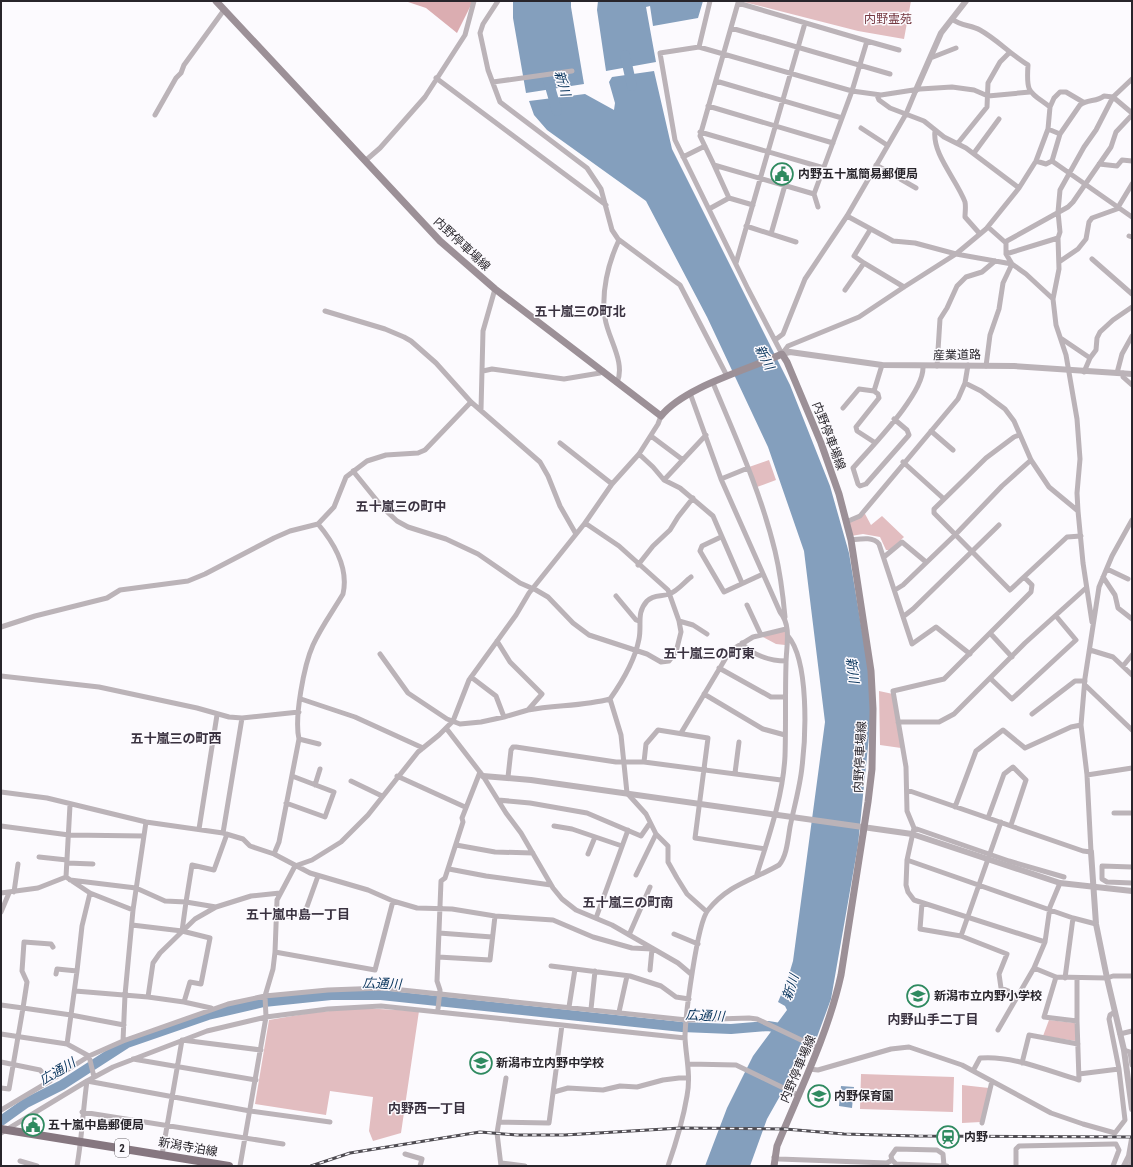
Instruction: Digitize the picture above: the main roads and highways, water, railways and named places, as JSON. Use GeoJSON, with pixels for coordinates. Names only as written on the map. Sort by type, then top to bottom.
{"type":"FeatureCollection","features":[{"type":"Feature","properties":{"kind":"main road","name":"内野停車場線"},"geometry":{"type":"LineString","coordinates":[[216,1],[440,241],[495,289],[661,416],[677,400],[690,393],[780,355],[821,443],[839,494],[851,540],[871,671],[874,709],[872,769],[866,817],[841,975],[831,1017],[774,1157],[774,1166]]}},
{"type":"Feature","properties":{"kind":"main road","name":"新潟寺泊線"},"geometry":{"type":"LineString","coordinates":[[3,1130],[82,1141],[229,1166]]}},
{"type":"Feature","properties":{"kind":"water"},"geometry":{"type":"Polygon","coordinates":[[[513,1],[571,1],[584,84],[526,93],[513,18],[513,1]]]}},
{"type":"Feature","properties":{"kind":"water"},"geometry":{"type":"Polygon","coordinates":[[[598,1],[703,1],[698,18],[653,26],[650,6],[646,7],[656,62],[606,71],[597,10],[598,1]]]}},
{"type":"Feature","properties":{"kind":"water"},"geometry":{"type":"Polygon","coordinates":[[[654,71],[672,149],[790,385],[830,486],[849,553],[873,697],[858,845],[831,999],[817,1037],[789,1080],[767,1119],[750,1166],[705,1166],[727,1108],[753,1056],[787,1010],[785,1006],[778,1002],[787,981],[793,961],[825,722],[804,551],[768,447],[707,317],[646,201],[547,130],[534,115],[529,101],[585,94],[614,110],[615,103],[609,82],[612,77],[654,71]]]}},
{"type":"Feature","properties":{"kind":"water"},"geometry":{"type":"Polygon","coordinates":[[[841,1086],[854,1087],[852,1108],[839,1106],[841,1086]]]}},
{"type":"Feature","properties":{"kind":"waterway","name":"新川"},"geometry":{"type":"LineString","coordinates":[[625,55],[632,86]]}},
{"type":"Feature","properties":{"kind":"waterway","name":"新川"},"geometry":{"type":"LineString","coordinates":[[547,76],[557,111]]}},
{"type":"Feature","properties":{"kind":"waterway","name":"広通川"},"geometry":{"type":"LineString","coordinates":[[1,1121],[26,1103],[62,1085],[127,1043],[208,1015],[264,1002],[331,995],[381,995],[682,1027],[731,1029],[768,1026],[780,1028]]}},
{"type":"Feature","properties":{"kind":"railway"},"geometry":{"type":"LineString","coordinates":[[311,1166],[350,1153],[480,1132],[517,1135],[565,1135],[681,1128],[785,1129],[844,1134],[916,1136],[1132,1137]]}},
{"type":"Feature","properties":{"kind":"place","name":"内野五十嵐簡易郵便局"},"geometry":{"type":"Point","coordinates":[782,174]}},
{"type":"Feature","properties":{"kind":"place","name":"新潟市立内野小学校"},"geometry":{"type":"Point","coordinates":[918,996]}},
{"type":"Feature","properties":{"kind":"place","name":"新潟市立内野中学校"},"geometry":{"type":"Point","coordinates":[481,1063]}},
{"type":"Feature","properties":{"kind":"place","name":"内野保育園"},"geometry":{"type":"Point","coordinates":[819,1096]}},
{"type":"Feature","properties":{"kind":"place","name":"五十嵐中島郵便局"},"geometry":{"type":"Point","coordinates":[33,1125]}},
{"type":"Feature","properties":{"kind":"place","name":"内野"},"geometry":{"type":"Point","coordinates":[948,1137]}},
{"type":"Feature","properties":{"kind":"district","name":"五十嵐三の町北"},"geometry":{"type":"Point","coordinates":[580,311]}},
{"type":"Feature","properties":{"kind":"district","name":"五十嵐三の町中"},"geometry":{"type":"Point","coordinates":[401,506]}},
{"type":"Feature","properties":{"kind":"district","name":"五十嵐三の町東"},"geometry":{"type":"Point","coordinates":[709,653]}},
{"type":"Feature","properties":{"kind":"district","name":"五十嵐三の町西"},"geometry":{"type":"Point","coordinates":[176,738]}},
{"type":"Feature","properties":{"kind":"district","name":"五十嵐三の町南"},"geometry":{"type":"Point","coordinates":[628,902]}},
{"type":"Feature","properties":{"kind":"district","name":"五十嵐中島一丁目"},"geometry":{"type":"Point","coordinates":[298,914]}},
{"type":"Feature","properties":{"kind":"district","name":"内野山手二丁目"},"geometry":{"type":"Point","coordinates":[933,1019]}},
{"type":"Feature","properties":{"kind":"district","name":"内野西一丁目"},"geometry":{"type":"Point","coordinates":[427,1108]}},
{"type":"Feature","properties":{"kind":"park label","name":"内野霊苑"},"geometry":{"type":"Point","coordinates":[888,19]}}]}
